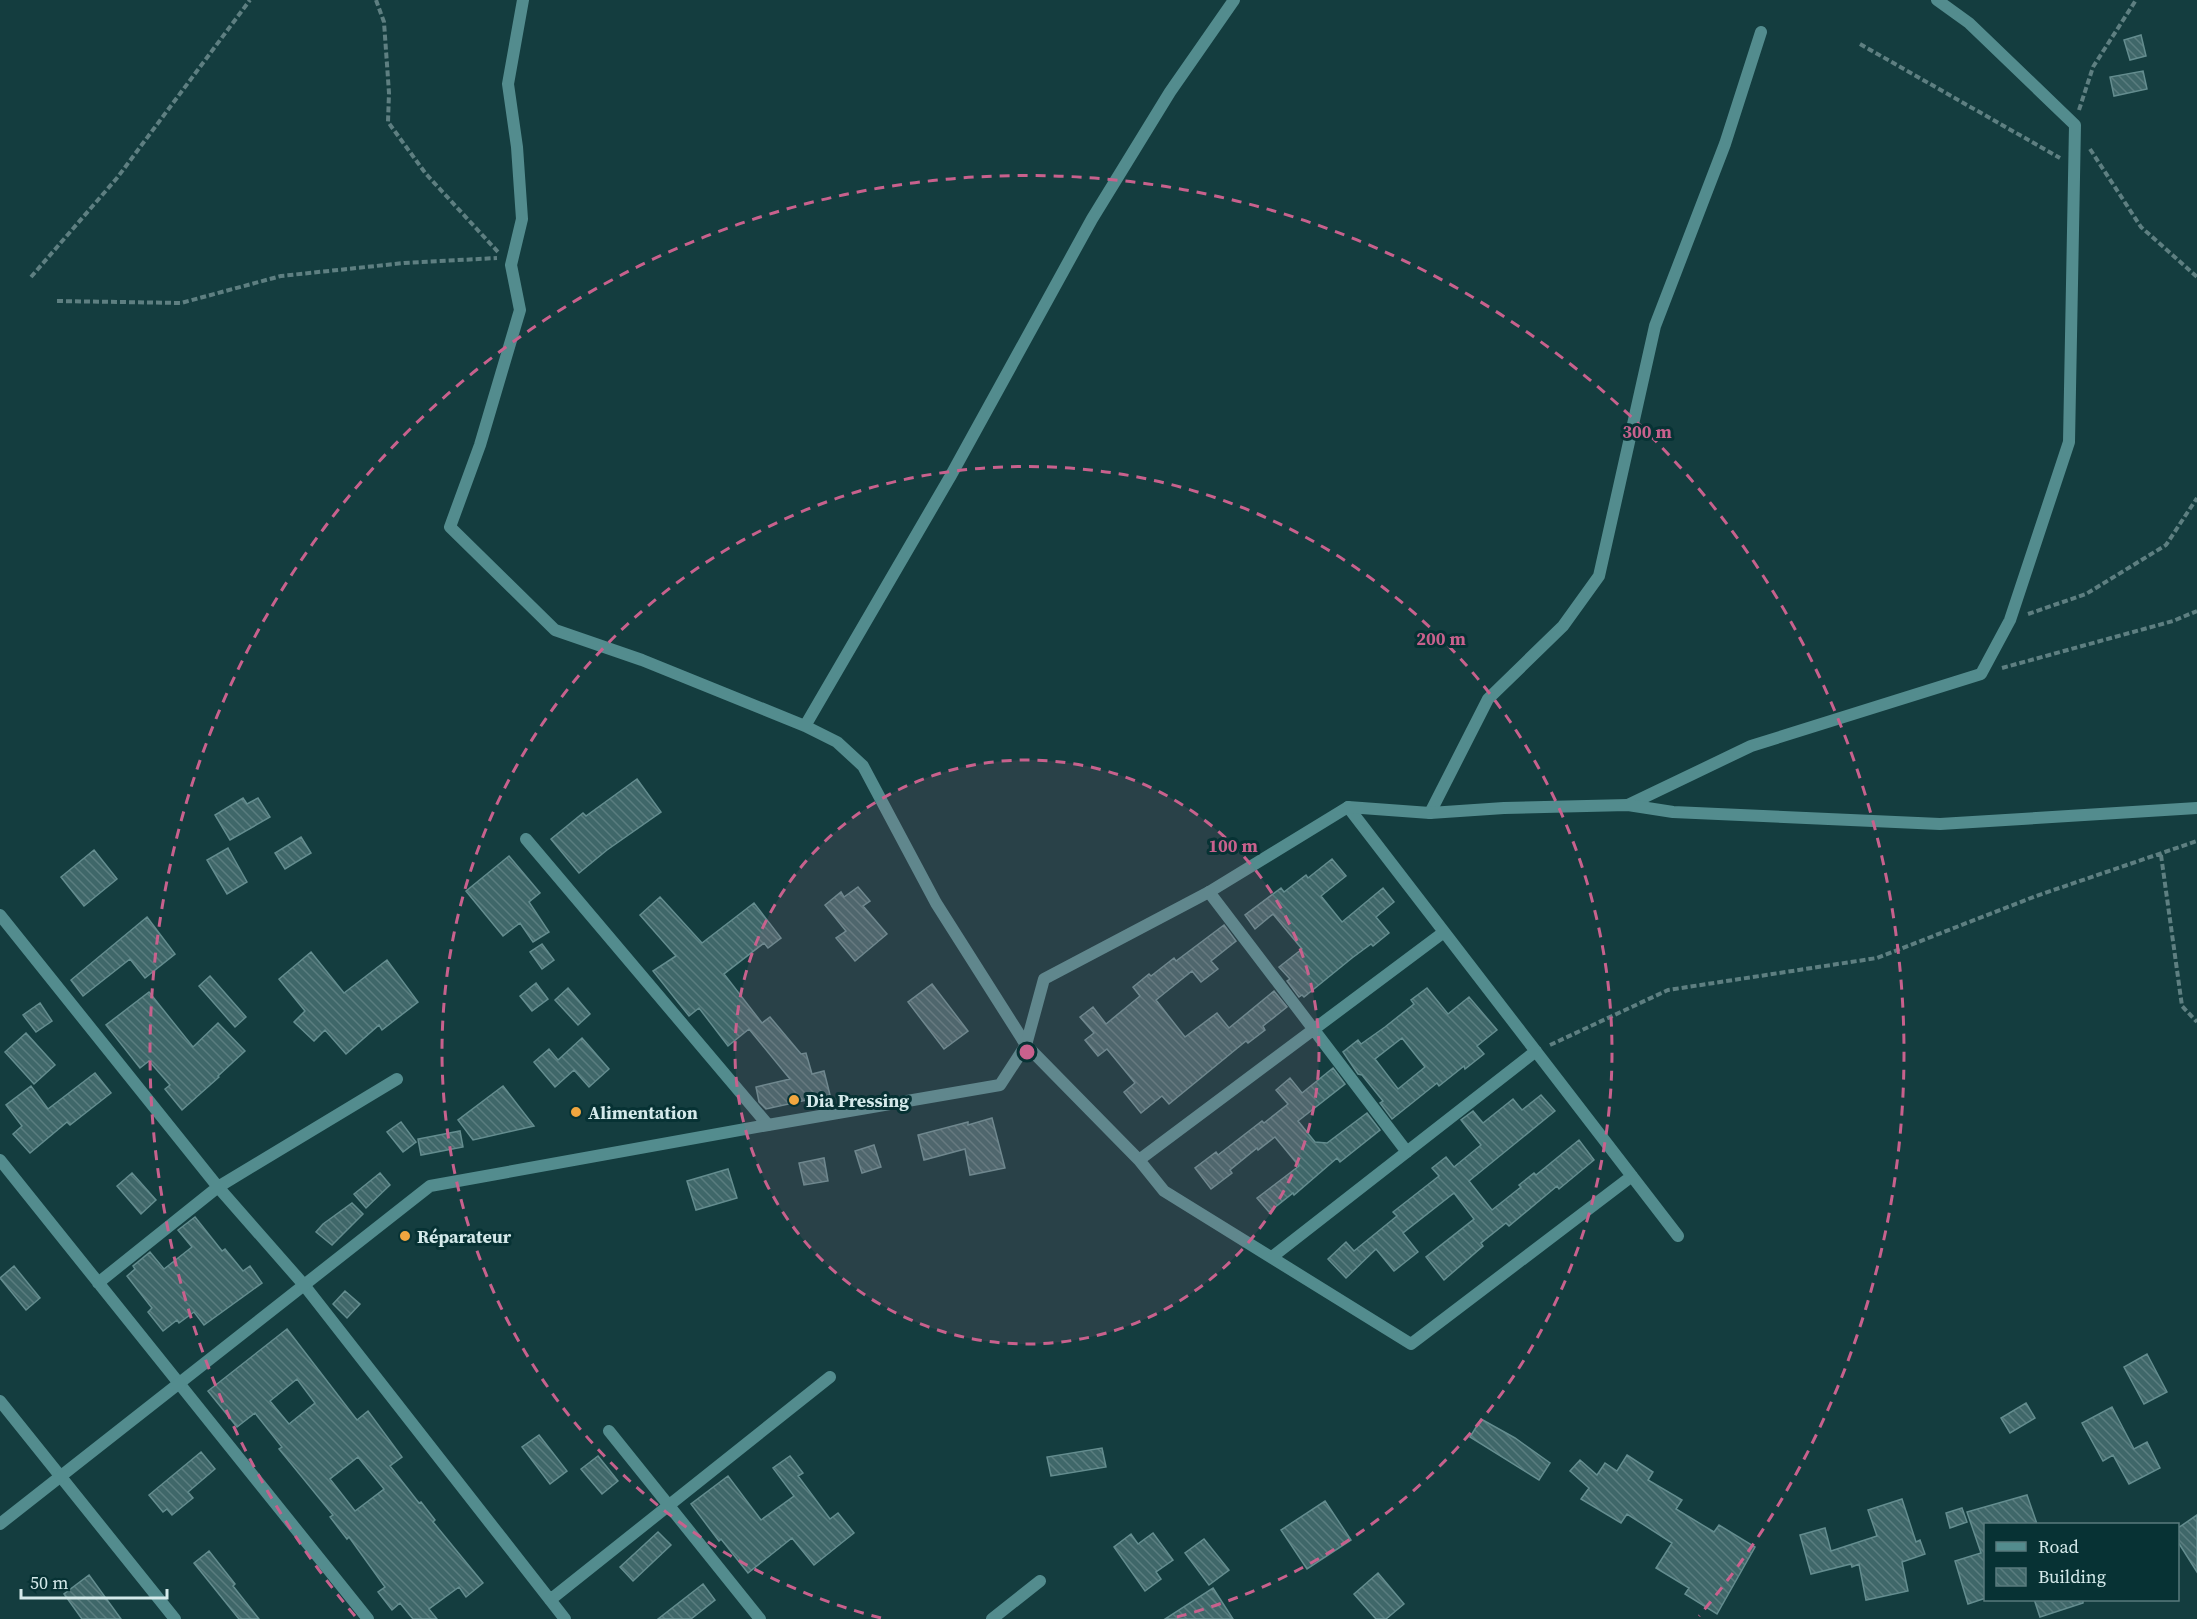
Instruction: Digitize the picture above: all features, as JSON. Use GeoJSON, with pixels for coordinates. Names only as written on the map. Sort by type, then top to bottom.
{"type":"FeatureCollection","features":[{"type":"Feature","properties":{"kind":"street"},"geometry":{"type":"LineString","coordinates":[[523,0],[508,84],[517,147],[522,219],[511,265],[520,310],[480,445],[450,527],[555,630],[642,660],[805,726],[837,742],[863,766],[936,903],[1026,1045],[1139,1160],[1164,1191],[1411,1344],[1632,1176]]}},
{"type":"Feature","properties":{"kind":"street"},"geometry":{"type":"LineString","coordinates":[[805,726],[950,477],[1092,219],[1170,92],[1234,0]]}},
{"type":"Feature","properties":{"kind":"street"},"geometry":{"type":"LineString","coordinates":[[1629,805],[1751,746],[1981,674],[2010,620],[2069,442],[2075,125],[1969,23],[1936,0]]}},
{"type":"Feature","properties":{"kind":"street"},"geometry":{"type":"LineString","coordinates":[[1430,813],[1488,699],[1563,626],[1599,576],[1654,326],[1725,144],[1761,32]]}},
{"type":"Feature","properties":{"kind":"street"},"geometry":{"type":"LineString","coordinates":[[0,1524],[430,1186],[999,1085],[1026,1045],[1044,979],[1209,892],[1348,807],[1430,813],[1504,808],[1629,805],[1673,812],[1940,824],[2197,808]]}},
{"type":"Feature","properties":{"kind":"street"},"geometry":{"type":"LineString","coordinates":[[1348,807],[1678,1236]]}},
{"type":"Feature","properties":{"kind":"street"},"geometry":{"type":"LineString","coordinates":[[526,839],[768,1125]]}},
{"type":"Feature","properties":{"kind":"street"},"geometry":{"type":"LineString","coordinates":[[1209,892],[1407,1152]]}},
{"type":"Feature","properties":{"kind":"street"},"geometry":{"type":"LineString","coordinates":[[0,915],[218,1187],[304,1285],[565,1619]]}},
{"type":"Feature","properties":{"kind":"street"},"geometry":{"type":"LineString","coordinates":[[1139,1160],[1444,932]]}},
{"type":"Feature","properties":{"kind":"street"},"geometry":{"type":"LineString","coordinates":[[1272,1257],[1536,1051]]}},
{"type":"Feature","properties":{"kind":"street"},"geometry":{"type":"LineString","coordinates":[[98,1282],[218,1187],[397,1079]]}},
{"type":"Feature","properties":{"kind":"street"},"geometry":{"type":"LineString","coordinates":[[0,1160],[368,1619]]}},
{"type":"Feature","properties":{"kind":"street"},"geometry":{"type":"LineString","coordinates":[[550,1600],[830,1377]]}},
{"type":"Feature","properties":{"kind":"street"},"geometry":{"type":"LineString","coordinates":[[0,1401],[175,1619]]}},
{"type":"Feature","properties":{"kind":"street"},"geometry":{"type":"LineString","coordinates":[[609,1431],[760,1619]]}},
{"type":"Feature","properties":{"kind":"street"},"geometry":{"type":"LineString","coordinates":[[992,1619],[1040,1581]]}},
{"type":"Feature","properties":{"kind":"path"},"geometry":{"type":"LineString","coordinates":[[31,277],[117,178],[250,0]]}},
{"type":"Feature","properties":{"kind":"path"},"geometry":{"type":"LineString","coordinates":[[376,0],[384,22],[389,93],[388,122],[426,174],[511,265]]}},
{"type":"Feature","properties":{"kind":"path"},"geometry":{"type":"LineString","coordinates":[[2136,0],[2093,67],[2075,125],[2141,227],[2197,278]]}},
{"type":"Feature","properties":{"kind":"path"},"geometry":{"type":"LineString","coordinates":[[1860,44],[2074,165]]}},
{"type":"Feature","properties":{"kind":"path"},"geometry":{"type":"LineString","coordinates":[[57,301],[181,303],[281,276],[404,263],[496,257],[511,265]]}},
{"type":"Feature","properties":{"kind":"path"},"geometry":{"type":"LineString","coordinates":[[2010,620],[2086,594],[2166,545],[2197,498]]}},
{"type":"Feature","properties":{"kind":"path"},"geometry":{"type":"LineString","coordinates":[[1981,674],[2173,621],[2197,611]]}},
{"type":"Feature","properties":{"kind":"path"},"geometry":{"type":"LineString","coordinates":[[1536,1051],[1668,990],[1877,958],[2036,896],[2197,842]]}},
{"type":"Feature","properties":{"kind":"path"},"geometry":{"type":"LineString","coordinates":[[2161,855],[2182,1006],[2197,1022]]}},
{"type":"Feature","properties":{"kind":"building"},"geometry":{"type":"Polygon","coordinates":[[[2141,35],[2146,56],[2130,60],[2124,40],[2141,35]]]}},
{"type":"Feature","properties":{"kind":"building"},"geometry":{"type":"Polygon","coordinates":[[[2143,71],[2147,89],[2114,96],[2110,77],[2143,71]]]}},
{"type":"Feature","properties":{"kind":"building"},"geometry":{"type":"Polygon","coordinates":[[[637,779],[661,812],[579,873],[551,839],[583,813],[586,816],[637,779]]]}},
{"type":"Feature","properties":{"kind":"building"},"geometry":{"type":"Polygon","coordinates":[[[243,798],[247,804],[258,798],[270,817],[230,840],[215,815],[243,798]]]}},
{"type":"Feature","properties":{"kind":"building"},"geometry":{"type":"Polygon","coordinates":[[[301,837],[311,853],[285,869],[275,853],[301,837]]]}},
{"type":"Feature","properties":{"kind":"building"},"geometry":{"type":"Polygon","coordinates":[[[228,848],[247,882],[227,894],[207,860],[228,848]]]}},
{"type":"Feature","properties":{"kind":"building"},"geometry":{"type":"Polygon","coordinates":[[[94,850],[117,879],[84,906],[61,877],[94,850]]]}},
{"type":"Feature","properties":{"kind":"building"},"geometry":{"type":"Polygon","coordinates":[[[509,856],[540,893],[529,902],[549,932],[533,942],[520,923],[503,936],[466,891],[509,856]]]}},
{"type":"Feature","properties":{"kind":"building"},"geometry":{"type":"Polygon","coordinates":[[[1332,859],[1346,876],[1321,896],[1342,922],[1383,888],[1394,902],[1376,917],[1389,933],[1373,946],[1371,944],[1352,958],[1304,997],[1302,995],[1299,997],[1287,981],[1290,979],[1279,967],[1302,949],[1273,914],[1255,929],[1245,915],[1281,888],[1284,892],[1306,875],[1308,878],[1332,859]]]}},
{"type":"Feature","properties":{"kind":"building"},"geometry":{"type":"Polygon","coordinates":[[[858,887],[870,901],[863,906],[887,934],[855,961],[836,938],[846,931],[825,905],[841,892],[844,897],[858,887]]]}},
{"type":"Feature","properties":{"kind":"building"},"geometry":{"type":"Polygon","coordinates":[[[660,897],[702,943],[754,903],[781,938],[768,948],[764,943],[724,974],[762,1023],[770,1017],[801,1054],[806,1053],[812,1074],[824,1071],[830,1095],[766,1109],[759,1102],[756,1087],[790,1079],[749,1029],[728,1046],[699,1008],[689,1016],[653,971],[676,956],[640,915],[660,897]]]}},
{"type":"Feature","properties":{"kind":"building"},"geometry":{"type":"Polygon","coordinates":[[[147,917],[175,954],[145,978],[130,959],[83,996],[71,980],[147,917]]]}},
{"type":"Feature","properties":{"kind":"building"},"geometry":{"type":"Polygon","coordinates":[[[1224,925],[1236,941],[1211,961],[1218,969],[1201,982],[1192,971],[1156,1000],[1185,1037],[1217,1013],[1229,1028],[1274,991],[1287,1007],[1263,1026],[1265,1030],[1248,1043],[1246,1041],[1169,1104],[1162,1096],[1141,1113],[1124,1092],[1135,1083],[1107,1049],[1098,1056],[1085,1040],[1094,1033],[1080,1017],[1093,1007],[1106,1024],[1140,996],[1133,987],[1174,958],[1176,961],[1224,925]]]}},
{"type":"Feature","properties":{"kind":"building"},"geometry":{"type":"Polygon","coordinates":[[[542,944],[554,960],[542,969],[530,952],[542,944]]]}},
{"type":"Feature","properties":{"kind":"building"},"geometry":{"type":"Polygon","coordinates":[[[311,952],[344,993],[387,960],[418,1002],[382,1030],[379,1025],[346,1054],[325,1030],[314,1041],[294,1022],[305,1011],[279,979],[311,952]]]}},
{"type":"Feature","properties":{"kind":"building"},"geometry":{"type":"Polygon","coordinates":[[[210,976],[246,1017],[235,1027],[199,986],[210,976]]]}},
{"type":"Feature","properties":{"kind":"building"},"geometry":{"type":"Polygon","coordinates":[[[536,983],[548,999],[532,1011],[520,996],[536,983]]]}},
{"type":"Feature","properties":{"kind":"building"},"geometry":{"type":"Polygon","coordinates":[[[932,984],[968,1031],[944,1049],[908,1002],[932,984]]]}},
{"type":"Feature","properties":{"kind":"building"},"geometry":{"type":"Polygon","coordinates":[[[568,988],[590,1014],[578,1025],[555,1000],[568,988]]]}},
{"type":"Feature","properties":{"kind":"building"},"geometry":{"type":"Polygon","coordinates":[[[1427,988],[1448,1014],[1469,997],[1497,1030],[1477,1046],[1484,1054],[1465,1069],[1464,1066],[1439,1086],[1437,1083],[1392,1119],[1380,1103],[1383,1101],[1362,1075],[1358,1074],[1343,1052],[1358,1040],[1361,1044],[1385,1027],[1414,1004],[1411,1000],[1427,988]],[[1402,1038],[1375,1059],[1398,1089],[1425,1067],[1402,1038]]]}},
{"type":"Feature","properties":{"kind":"building"},"geometry":{"type":"Polygon","coordinates":[[[149,992],[193,1047],[218,1023],[245,1051],[182,1110],[165,1089],[170,1085],[149,1061],[140,1068],[106,1025],[149,992]]]}},
{"type":"Feature","properties":{"kind":"building"},"geometry":{"type":"Polygon","coordinates":[[[40,1003],[52,1021],[36,1032],[23,1015],[40,1003]]]}},
{"type":"Feature","properties":{"kind":"building"},"geometry":{"type":"Polygon","coordinates":[[[26,1033],[55,1065],[34,1084],[5,1052],[26,1033]]]}},
{"type":"Feature","properties":{"kind":"building"},"geometry":{"type":"Polygon","coordinates":[[[582,1038],[609,1069],[589,1087],[574,1070],[555,1087],[534,1062],[549,1049],[558,1060],[582,1038]]]}},
{"type":"Feature","properties":{"kind":"building"},"geometry":{"type":"Polygon","coordinates":[[[1333,1068],[1345,1084],[1298,1121],[1315,1142],[1327,1143],[1367,1113],[1380,1130],[1340,1162],[1337,1158],[1294,1195],[1293,1193],[1269,1212],[1257,1198],[1299,1166],[1275,1137],[1258,1150],[1257,1148],[1230,1170],[1232,1173],[1211,1189],[1195,1168],[1216,1152],[1218,1155],[1288,1104],[1276,1090],[1290,1078],[1302,1093],[1333,1068]]]}},
{"type":"Feature","properties":{"kind":"building"},"geometry":{"type":"Polygon","coordinates":[[[95,1073],[111,1093],[70,1125],[67,1122],[30,1153],[13,1134],[22,1126],[6,1105],[31,1086],[48,1109],[95,1073]]]}},
{"type":"Feature","properties":{"kind":"building"},"geometry":{"type":"Polygon","coordinates":[[[503,1086],[534,1126],[473,1140],[458,1120],[503,1086]]]}},
{"type":"Feature","properties":{"kind":"building"},"geometry":{"type":"Polygon","coordinates":[[[1541,1095],[1555,1111],[1469,1181],[1492,1210],[1521,1187],[1519,1185],[1534,1173],[1536,1175],[1579,1140],[1594,1160],[1559,1189],[1557,1186],[1509,1226],[1506,1223],[1481,1243],[1483,1246],[1444,1280],[1426,1257],[1474,1219],[1454,1193],[1403,1233],[1418,1252],[1394,1271],[1376,1249],[1346,1278],[1328,1259],[1346,1242],[1354,1251],[1397,1216],[1393,1212],[1439,1176],[1432,1168],[1446,1157],[1454,1167],[1481,1145],[1461,1120],[1473,1111],[1483,1123],[1513,1099],[1522,1110],[1541,1095]]]}},
{"type":"Feature","properties":{"kind":"building"},"geometry":{"type":"Polygon","coordinates":[[[992,1118],[1005,1168],[970,1175],[965,1149],[924,1160],[918,1135],[992,1118]]]}},
{"type":"Feature","properties":{"kind":"building"},"geometry":{"type":"Polygon","coordinates":[[[401,1122],[416,1142],[403,1152],[387,1132],[401,1122]]]}},
{"type":"Feature","properties":{"kind":"building"},"geometry":{"type":"Polygon","coordinates":[[[460,1131],[463,1147],[421,1155],[418,1139],[460,1131]]]}},
{"type":"Feature","properties":{"kind":"building"},"geometry":{"type":"Polygon","coordinates":[[[874,1145],[881,1167],[862,1173],[855,1151],[874,1145]]]}},
{"type":"Feature","properties":{"kind":"building"},"geometry":{"type":"Polygon","coordinates":[[[824,1158],[828,1181],[804,1185],[799,1163],[824,1158]]]}},
{"type":"Feature","properties":{"kind":"building"},"geometry":{"type":"Polygon","coordinates":[[[728,1169],[737,1198],[696,1210],[687,1181],[728,1169]]]}},
{"type":"Feature","properties":{"kind":"building"},"geometry":{"type":"Polygon","coordinates":[[[132,1173],[156,1200],[141,1214],[117,1186],[132,1173]]]}},
{"type":"Feature","properties":{"kind":"building"},"geometry":{"type":"Polygon","coordinates":[[[380,1173],[390,1185],[366,1208],[354,1194],[380,1173]]]}},
{"type":"Feature","properties":{"kind":"building"},"geometry":{"type":"Polygon","coordinates":[[[352,1203],[363,1214],[332,1245],[316,1232],[323,1224],[352,1203]]]}},
{"type":"Feature","properties":{"kind":"building"},"geometry":{"type":"Polygon","coordinates":[[[195,1217],[222,1251],[225,1249],[243,1271],[250,1266],[262,1283],[204,1325],[194,1312],[179,1323],[177,1320],[163,1331],[148,1312],[152,1308],[127,1276],[135,1269],[133,1266],[150,1252],[164,1269],[192,1247],[178,1230],[195,1217]]]}},
{"type":"Feature","properties":{"kind":"building"},"geometry":{"type":"Polygon","coordinates":[[[14,1266],[40,1298],[26,1310],[0,1278],[14,1266]]]}},
{"type":"Feature","properties":{"kind":"building"},"geometry":{"type":"Polygon","coordinates":[[[345,1291],[360,1304],[347,1318],[333,1304],[345,1291]]]}},
{"type":"Feature","properties":{"kind":"building"},"geometry":{"type":"Polygon","coordinates":[[[287,1329],[357,1420],[368,1411],[402,1457],[390,1466],[419,1503],[421,1502],[435,1520],[433,1522],[483,1583],[466,1597],[459,1587],[429,1609],[437,1619],[413,1619],[400,1603],[392,1610],[378,1592],[385,1587],[349,1537],[347,1539],[330,1517],[333,1515],[279,1449],[282,1447],[255,1413],[237,1427],[208,1391],[287,1329]],[[297,1379],[270,1401],[289,1424],[315,1403],[297,1379]],[[358,1457],[330,1479],[355,1511],[384,1489],[358,1457]]]}},
{"type":"Feature","properties":{"kind":"building"},"geometry":{"type":"Polygon","coordinates":[[[2147,1354],[2167,1392],[2144,1404],[2124,1367],[2147,1354]]]}},
{"type":"Feature","properties":{"kind":"building"},"geometry":{"type":"Polygon","coordinates":[[[2026,1403],[2035,1418],[2010,1433],[2001,1418],[2026,1403]]]}},
{"type":"Feature","properties":{"kind":"building"},"geometry":{"type":"Polygon","coordinates":[[[2112,1407],[2134,1449],[2147,1442],[2160,1468],[2129,1484],[2113,1455],[2103,1461],[2082,1423],[2112,1407]]]}},
{"type":"Feature","properties":{"kind":"building"},"geometry":{"type":"Polygon","coordinates":[[[1481,1419],[1515,1438],[1550,1463],[1539,1480],[1470,1437],[1481,1419]]]}},
{"type":"Feature","properties":{"kind":"building"},"geometry":{"type":"Polygon","coordinates":[[[539,1435],[567,1471],[550,1484],[522,1447],[539,1435]]]}},
{"type":"Feature","properties":{"kind":"building"},"geometry":{"type":"Polygon","coordinates":[[[1102,1448],[1106,1467],[1051,1476],[1047,1457],[1102,1448]]]}},
{"type":"Feature","properties":{"kind":"building"},"geometry":{"type":"Polygon","coordinates":[[[201,1452],[215,1469],[188,1492],[193,1498],[172,1515],[167,1509],[163,1512],[149,1495],[201,1452]]]}},
{"type":"Feature","properties":{"kind":"building"},"geometry":{"type":"Polygon","coordinates":[[[1627,1455],[1653,1472],[1648,1480],[1682,1500],[1676,1509],[1714,1532],[1719,1525],[1755,1547],[1717,1614],[1685,1594],[1689,1588],[1656,1568],[1672,1543],[1627,1514],[1621,1523],[1581,1499],[1589,1488],[1570,1471],[1580,1460],[1597,1475],[1605,1463],[1617,1471],[1627,1455]]]}},
{"type":"Feature","properties":{"kind":"building"},"geometry":{"type":"Polygon","coordinates":[[[598,1456],[618,1481],[602,1494],[581,1469],[598,1456]]]}},
{"type":"Feature","properties":{"kind":"building"},"geometry":{"type":"Polygon","coordinates":[[[790,1456],[803,1473],[798,1476],[830,1519],[838,1513],[854,1533],[814,1565],[792,1538],[748,1573],[721,1539],[719,1541],[691,1504],[728,1476],[761,1520],[794,1496],[773,1468],[790,1456]]]}},
{"type":"Feature","properties":{"kind":"building"},"geometry":{"type":"Polygon","coordinates":[[[2027,1495],[2037,1523],[1984,1523],[1984,1599],[1968,1604],[1955,1561],[1981,1553],[1967,1512],[2027,1495]]]}},
{"type":"Feature","properties":{"kind":"building"},"geometry":{"type":"Polygon","coordinates":[[[1902,1499],[1916,1542],[1920,1540],[1925,1554],[1902,1562],[1908,1591],[1866,1600],[1859,1564],[1811,1574],[1800,1535],[1825,1528],[1831,1551],[1877,1536],[1868,1510],[1902,1499]]]}},
{"type":"Feature","properties":{"kind":"building"},"geometry":{"type":"Polygon","coordinates":[[[1325,1501],[1351,1540],[1307,1569],[1281,1530],[1325,1501]]]}},
{"type":"Feature","properties":{"kind":"building"},"geometry":{"type":"Polygon","coordinates":[[[1962,1508],[1967,1522],[1950,1528],[1946,1513],[1962,1508]]]}},
{"type":"Feature","properties":{"kind":"building"},"geometry":{"type":"Polygon","coordinates":[[[2197,1515],[2197,1572],[2179,1544],[2179,1527],[2197,1515]]]}},
{"type":"Feature","properties":{"kind":"building"},"geometry":{"type":"Polygon","coordinates":[[[658,1532],[671,1545],[633,1581],[620,1567],[658,1532]]]}},
{"type":"Feature","properties":{"kind":"building"},"geometry":{"type":"Polygon","coordinates":[[[1153,1533],[1173,1560],[1156,1572],[1161,1579],[1145,1591],[1114,1547],[1131,1534],[1138,1544],[1153,1533]]]}},
{"type":"Feature","properties":{"kind":"building"},"geometry":{"type":"Polygon","coordinates":[[[1204,1539],[1229,1570],[1209,1585],[1185,1553],[1204,1539]]]}},
{"type":"Feature","properties":{"kind":"building"},"geometry":{"type":"Polygon","coordinates":[[[209,1551],[259,1619],[239,1619],[194,1563],[209,1551]]]}},
{"type":"Feature","properties":{"kind":"building"},"geometry":{"type":"Polygon","coordinates":[[[1378,1573],[1404,1604],[1386,1619],[1376,1619],[1354,1594],[1378,1573]]]}},
{"type":"Feature","properties":{"kind":"building"},"geometry":{"type":"Polygon","coordinates":[[[89,1575],[121,1619],[82,1619],[64,1594],[89,1575]]]}},
{"type":"Feature","properties":{"kind":"building"},"geometry":{"type":"Polygon","coordinates":[[[703,1584],[715,1600],[691,1619],[658,1619],[703,1584]]]}},
{"type":"Feature","properties":{"kind":"building"},"geometry":{"type":"Polygon","coordinates":[[[1213,1588],[1233,1619],[1165,1619],[1213,1588]]]}},
{"type":"Feature","properties":{"kind":"building"},"geometry":{"type":"Polygon","coordinates":[[[2035,1601],[2083,1601],[2083,1603],[2040,1617],[2035,1601]]]}},
{"type":"Feature","properties":{"kind":"place","name":"Dia Pressing"},"geometry":{"type":"Point","coordinates":[794,1100]}},
{"type":"Feature","properties":{"kind":"place","name":"Alimentation"},"geometry":{"type":"Point","coordinates":[576,1112]}},
{"type":"Feature","properties":{"kind":"place","name":"Réparateur"},"geometry":{"type":"Point","coordinates":[405,1236]}}]}
